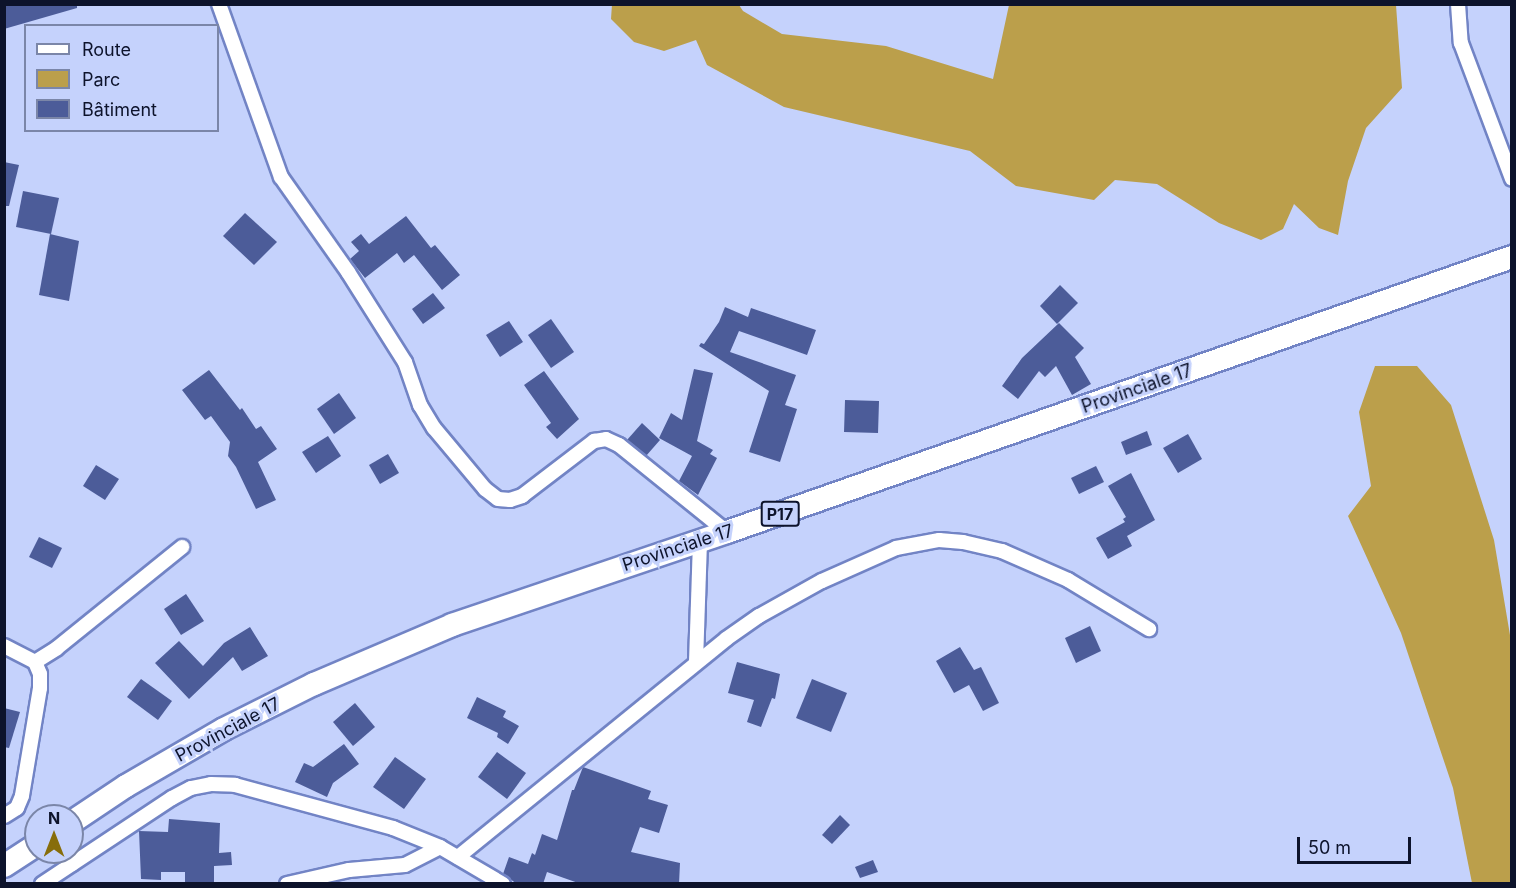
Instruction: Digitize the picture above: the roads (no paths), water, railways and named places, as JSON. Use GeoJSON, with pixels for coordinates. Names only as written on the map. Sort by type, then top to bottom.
{"type":"FeatureCollection","features":[{"type":"Feature","properties":{"kind":"main road","name":"Provinciale 17"},"geometry":{"type":"LineString","coordinates":[[84,814],[126,786],[224,729],[314,684],[452,625],[727,532],[1512,257]]}},
{"type":"Feature","properties":{"kind":"main road"},"geometry":{"type":"LineString","coordinates":[[4,866],[24,853]]}},
{"type":"Feature","properties":{"kind":"street"},"geometry":{"type":"LineString","coordinates":[[219,4],[281,177],[348,272],[405,362],[420,405],[434,428],[485,489],[498,499],[510,500],[522,496],[594,441],[606,439],[619,445],[653,475],[727,532]]}},
{"type":"Feature","properties":{"kind":"street"},"geometry":{"type":"LineString","coordinates":[[1458,4],[1461,43],[1512,179]]}},
{"type":"Feature","properties":{"kind":"street"},"geometry":{"type":"LineString","coordinates":[[458,857],[696,662],[759,616],[822,581],[896,548],[939,540],[963,542],[1002,551],[1068,580],[1149,629]]}},
{"type":"Feature","properties":{"kind":"street"},"geometry":{"type":"LineString","coordinates":[[696,662],[700,541]]}},
{"type":"Feature","properties":{"kind":"street"},"geometry":{"type":"LineString","coordinates":[[35,662],[57,648],[182,547]]}},
{"type":"Feature","properties":{"kind":"street"},"geometry":{"type":"LineString","coordinates":[[4,646],[35,662],[40,674],[40,688],[22,796],[17,808],[4,816]]}},
{"type":"Feature","properties":{"kind":"street"},"geometry":{"type":"LineString","coordinates":[[84,856],[190,788],[211,784],[235,785],[393,828],[440,847],[503,884]]}},
{"type":"Feature","properties":{"kind":"street"},"geometry":{"type":"LineString","coordinates":[[287,884],[349,870],[405,865],[440,847]]}},
{"type":"Feature","properties":{"kind":"street"},"geometry":{"type":"LineString","coordinates":[[42,884],[72,864]]}}]}
